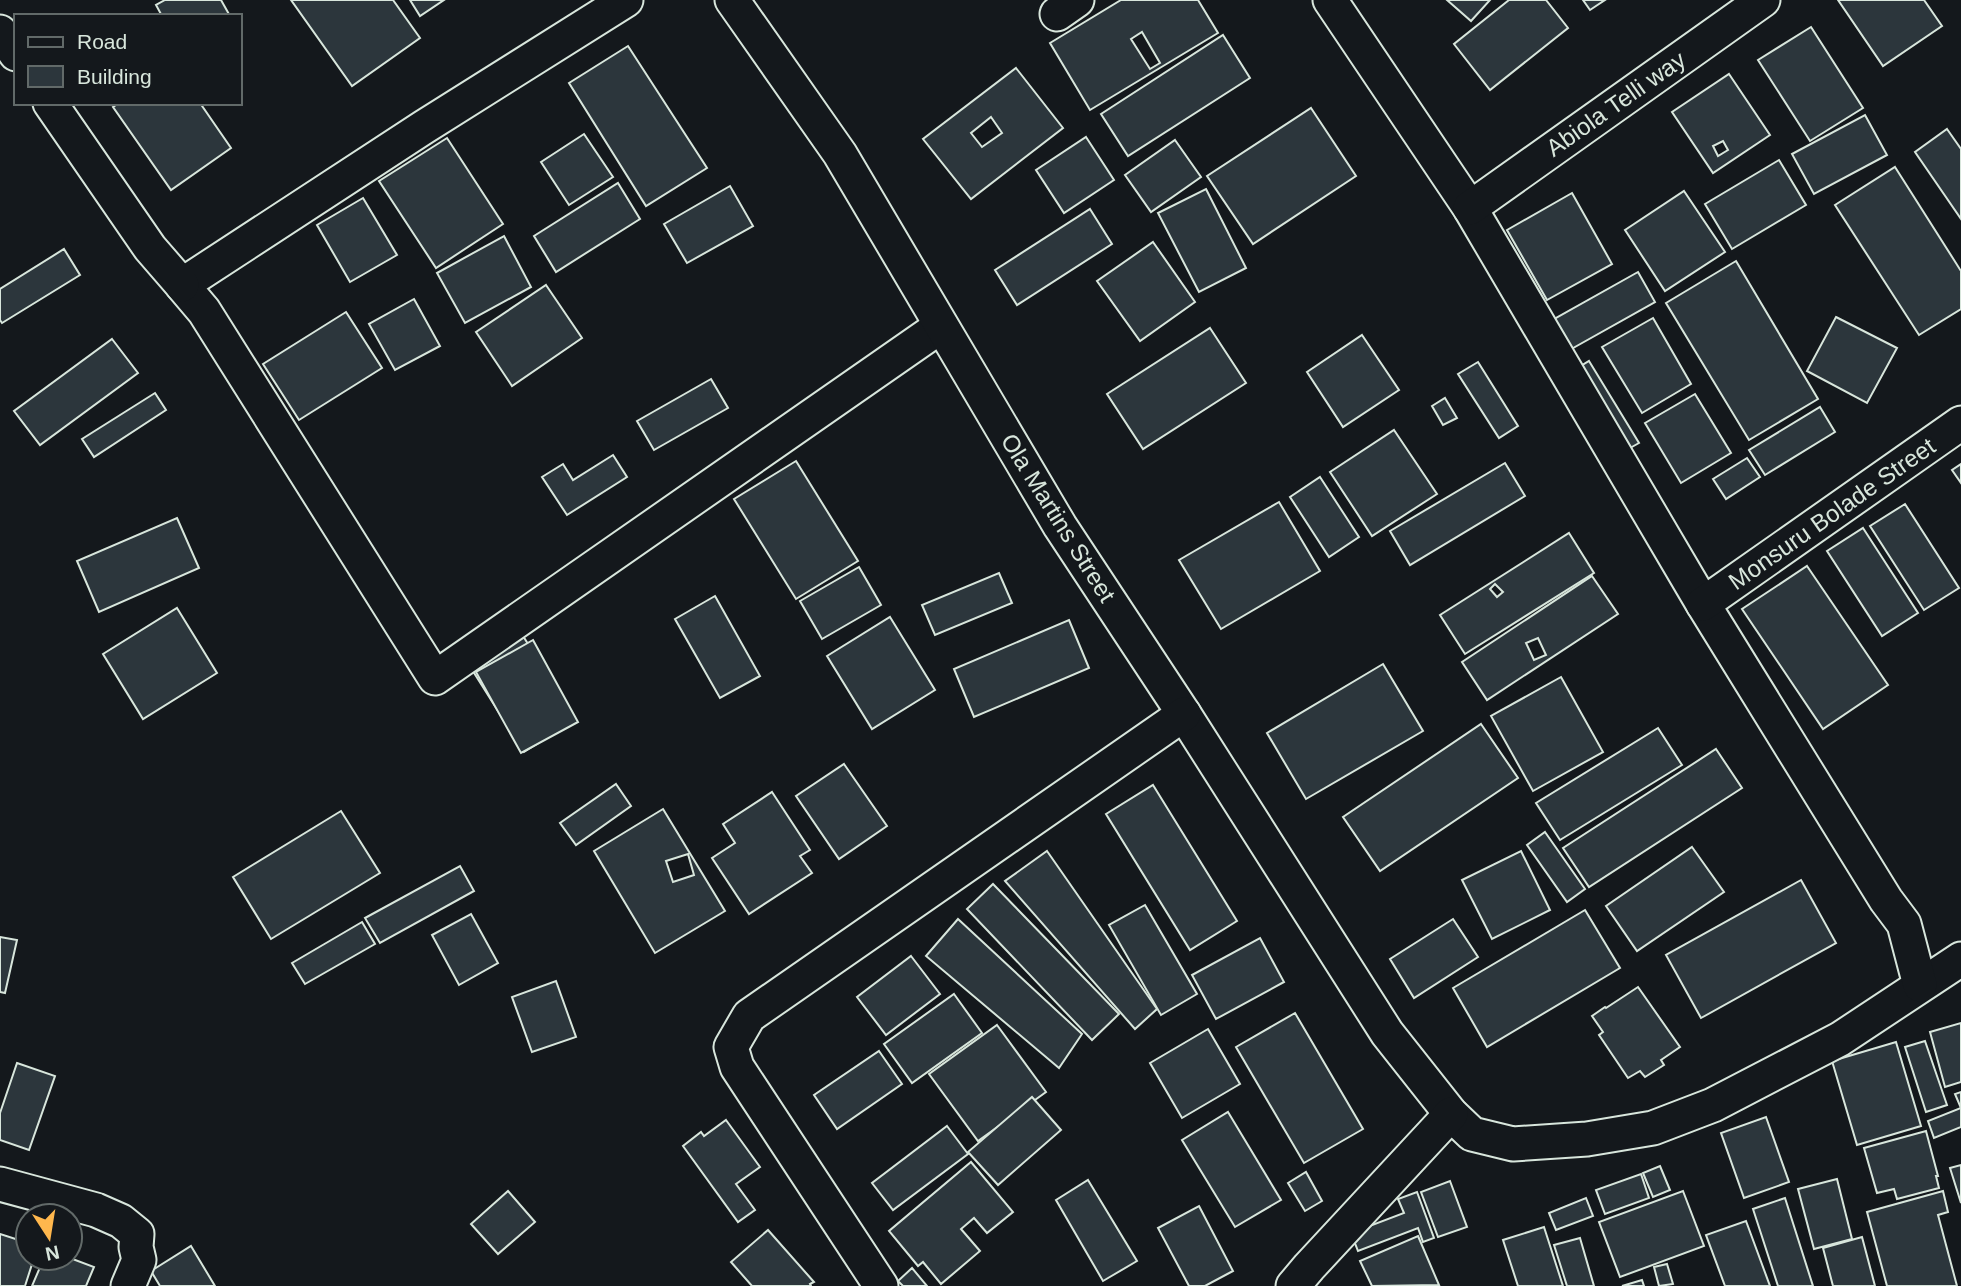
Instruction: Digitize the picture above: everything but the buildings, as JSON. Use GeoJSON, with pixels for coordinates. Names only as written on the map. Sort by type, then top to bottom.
{"type":"FeatureCollection","features":[{"type":"Feature","properties":{"kind":"street"},"geometry":{"type":"LineString","coordinates":[[182,285],[424,127],[626,0]]}},
{"type":"Feature","properties":{"kind":"street","name":"Ola Martins Street"},"geometry":{"type":"LineString","coordinates":[[732,0],[840,154],[1060,526],[1184,714],[1387,1033],[1451,1114],[1472,1135],[1513,1144],[1587,1139],[1653,1128],[1713,1105],[1840,1039],[1961,959]]}},
{"type":"Feature","properties":{"kind":"street"},"geometry":{"type":"LineString","coordinates":[[1330,0],[1470,208],[1703,604],[1886,900],[1904,924],[1920,985]]}},
{"type":"Feature","properties":{"kind":"street","name":"Abiola Telli way"},"geometry":{"type":"LineString","coordinates":[[1470,208],[1763,0]]}},
{"type":"Feature","properties":{"kind":"street"},"geometry":{"type":"LineString","coordinates":[[0,32],[14,51]]}},
{"type":"Feature","properties":{"kind":"street"},"geometry":{"type":"LineString","coordinates":[[51,105],[150,248],[204,312],[435,678],[941,326]]}},
{"type":"Feature","properties":{"kind":"street","name":"Monsuru Bolade Street"},"geometry":{"type":"LineString","coordinates":[[1703,604],[1961,423]]}},
{"type":"Feature","properties":{"kind":"street"},"geometry":{"type":"LineString","coordinates":[[881,1286],[737,1067],[731,1047],[748,1016],[1184,714]]}},
{"type":"Feature","properties":{"kind":"street"},"geometry":{"type":"LineString","coordinates":[[1293,1286],[1451,1114]]}},
{"type":"Feature","properties":{"kind":"street"},"geometry":{"type":"LineString","coordinates":[[0,1184],[96,1210],[121,1221],[137,1234],[139,1261],[128,1286]]}}]}
